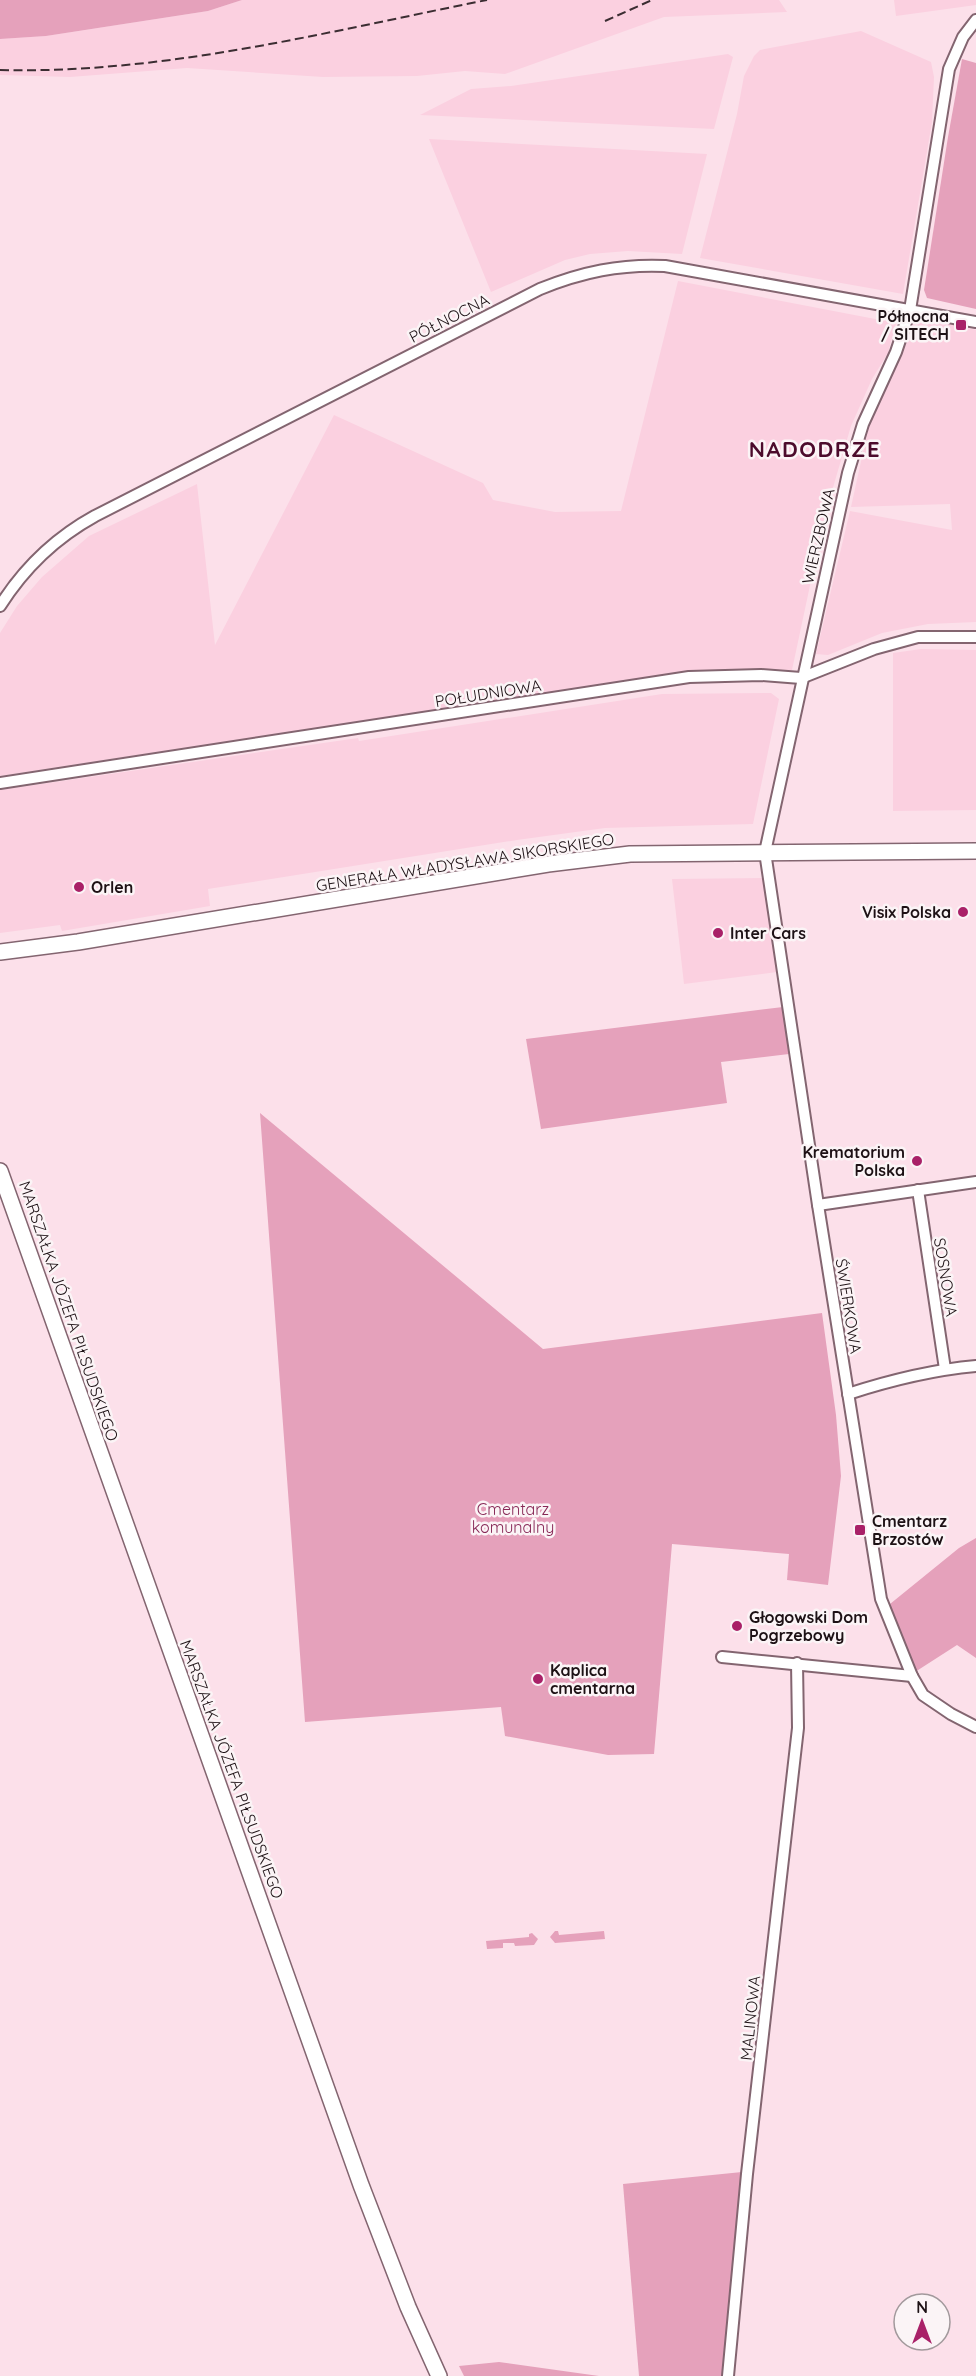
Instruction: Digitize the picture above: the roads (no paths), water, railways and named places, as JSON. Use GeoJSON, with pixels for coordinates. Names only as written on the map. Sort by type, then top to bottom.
{"type":"FeatureCollection","features":[{"type":"Feature","properties":{"kind":"main road","name":"GENERAŁA WŁADYSŁAWA SIKORSKIEGO"},"geometry":{"type":"LineString","coordinates":[[0,952],[78,942],[548,864],[630,854],[976,851]]}},
{"type":"Feature","properties":{"kind":"main road","name":"MARSZAŁKA JÓZEFA PIŁSUDSKIEGO"},"geometry":{"type":"LineString","coordinates":[[0,1171],[361,2185],[408,2307],[439,2376]]}},
{"type":"Feature","properties":{"kind":"street","name":"WIERZBOWA"},"geometry":{"type":"LineString","coordinates":[[765,852],[801,678],[857,441],[896,352],[910,310],[953,57],[963,37],[976,20]]}},
{"type":"Feature","properties":{"kind":"street","name":"PÓŁNOCNA"},"geometry":{"type":"LineString","coordinates":[[0,606],[14,585],[44,552],[75,527],[94,516],[540,289],[582,273],[622,266],[665,266],[976,322]]}},
{"type":"Feature","properties":{"kind":"street","name":"POŁUDNIOWA"},"geometry":{"type":"LineString","coordinates":[[0,783],[689,677],[761,675],[801,678],[874,649],[918,637],[976,637]]}},
{"type":"Feature","properties":{"kind":"street","name":"ŚWIERKOWA"},"geometry":{"type":"LineString","coordinates":[[765,852],[881,1599],[912,1676],[923,1695],[976,1727]]}},
{"type":"Feature","properties":{"kind":"street"},"geometry":{"type":"LineString","coordinates":[[818,1204],[976,1182]]}},
{"type":"Feature","properties":{"kind":"street","name":"SOSNOWA"},"geometry":{"type":"LineString","coordinates":[[918,1190],[945,1369]]}},
{"type":"Feature","properties":{"kind":"street"},"geometry":{"type":"LineString","coordinates":[[848,1394],[899,1378],[945,1369],[976,1366]]}},
{"type":"Feature","properties":{"kind":"street"},"geometry":{"type":"LineString","coordinates":[[722,1657],[912,1676]]}},
{"type":"Feature","properties":{"kind":"street","name":"MALINOWA"},"geometry":{"type":"LineString","coordinates":[[728,2376],[746,2184],[796,1748],[797,1663]]}},
{"type":"Feature","properties":{"kind":"railway"},"geometry":{"type":"LineString","coordinates":[[0,70],[62,69],[184,58],[305,37],[487,0]]}},
{"type":"Feature","properties":{"kind":"railway"},"geometry":{"type":"LineString","coordinates":[[605,21],[652,0]]}},
{"type":"Feature","properties":{"kind":"place","name":"Północna / SITECH"},"geometry":{"type":"Point","coordinates":[961,325]}},
{"type":"Feature","properties":{"kind":"place","name":"Orlen"},"geometry":{"type":"Point","coordinates":[79,887]}},
{"type":"Feature","properties":{"kind":"place","name":"Visix Polska"},"geometry":{"type":"Point","coordinates":[963,912]}},
{"type":"Feature","properties":{"kind":"place","name":"Inter Cars"},"geometry":{"type":"Point","coordinates":[718,933]}},
{"type":"Feature","properties":{"kind":"place","name":"Krematorium Polska"},"geometry":{"type":"Point","coordinates":[917,1161]}},
{"type":"Feature","properties":{"kind":"place","name":"Cmentarz Brzostów"},"geometry":{"type":"Point","coordinates":[860,1530]}},
{"type":"Feature","properties":{"kind":"place","name":"Głogowski Dom Pogrzebowy"},"geometry":{"type":"Point","coordinates":[737,1626]}},
{"type":"Feature","properties":{"kind":"place","name":"Kaplica cmentarna"},"geometry":{"type":"Point","coordinates":[538,1679]}},
{"type":"Feature","properties":{"kind":"district","name":"NADODRZE"},"geometry":{"type":"Point","coordinates":[815,449]}},
{"type":"Feature","properties":{"kind":"park label","name":"Cmentarz komunalny"},"geometry":{"type":"Point","coordinates":[513,1518]}}]}
